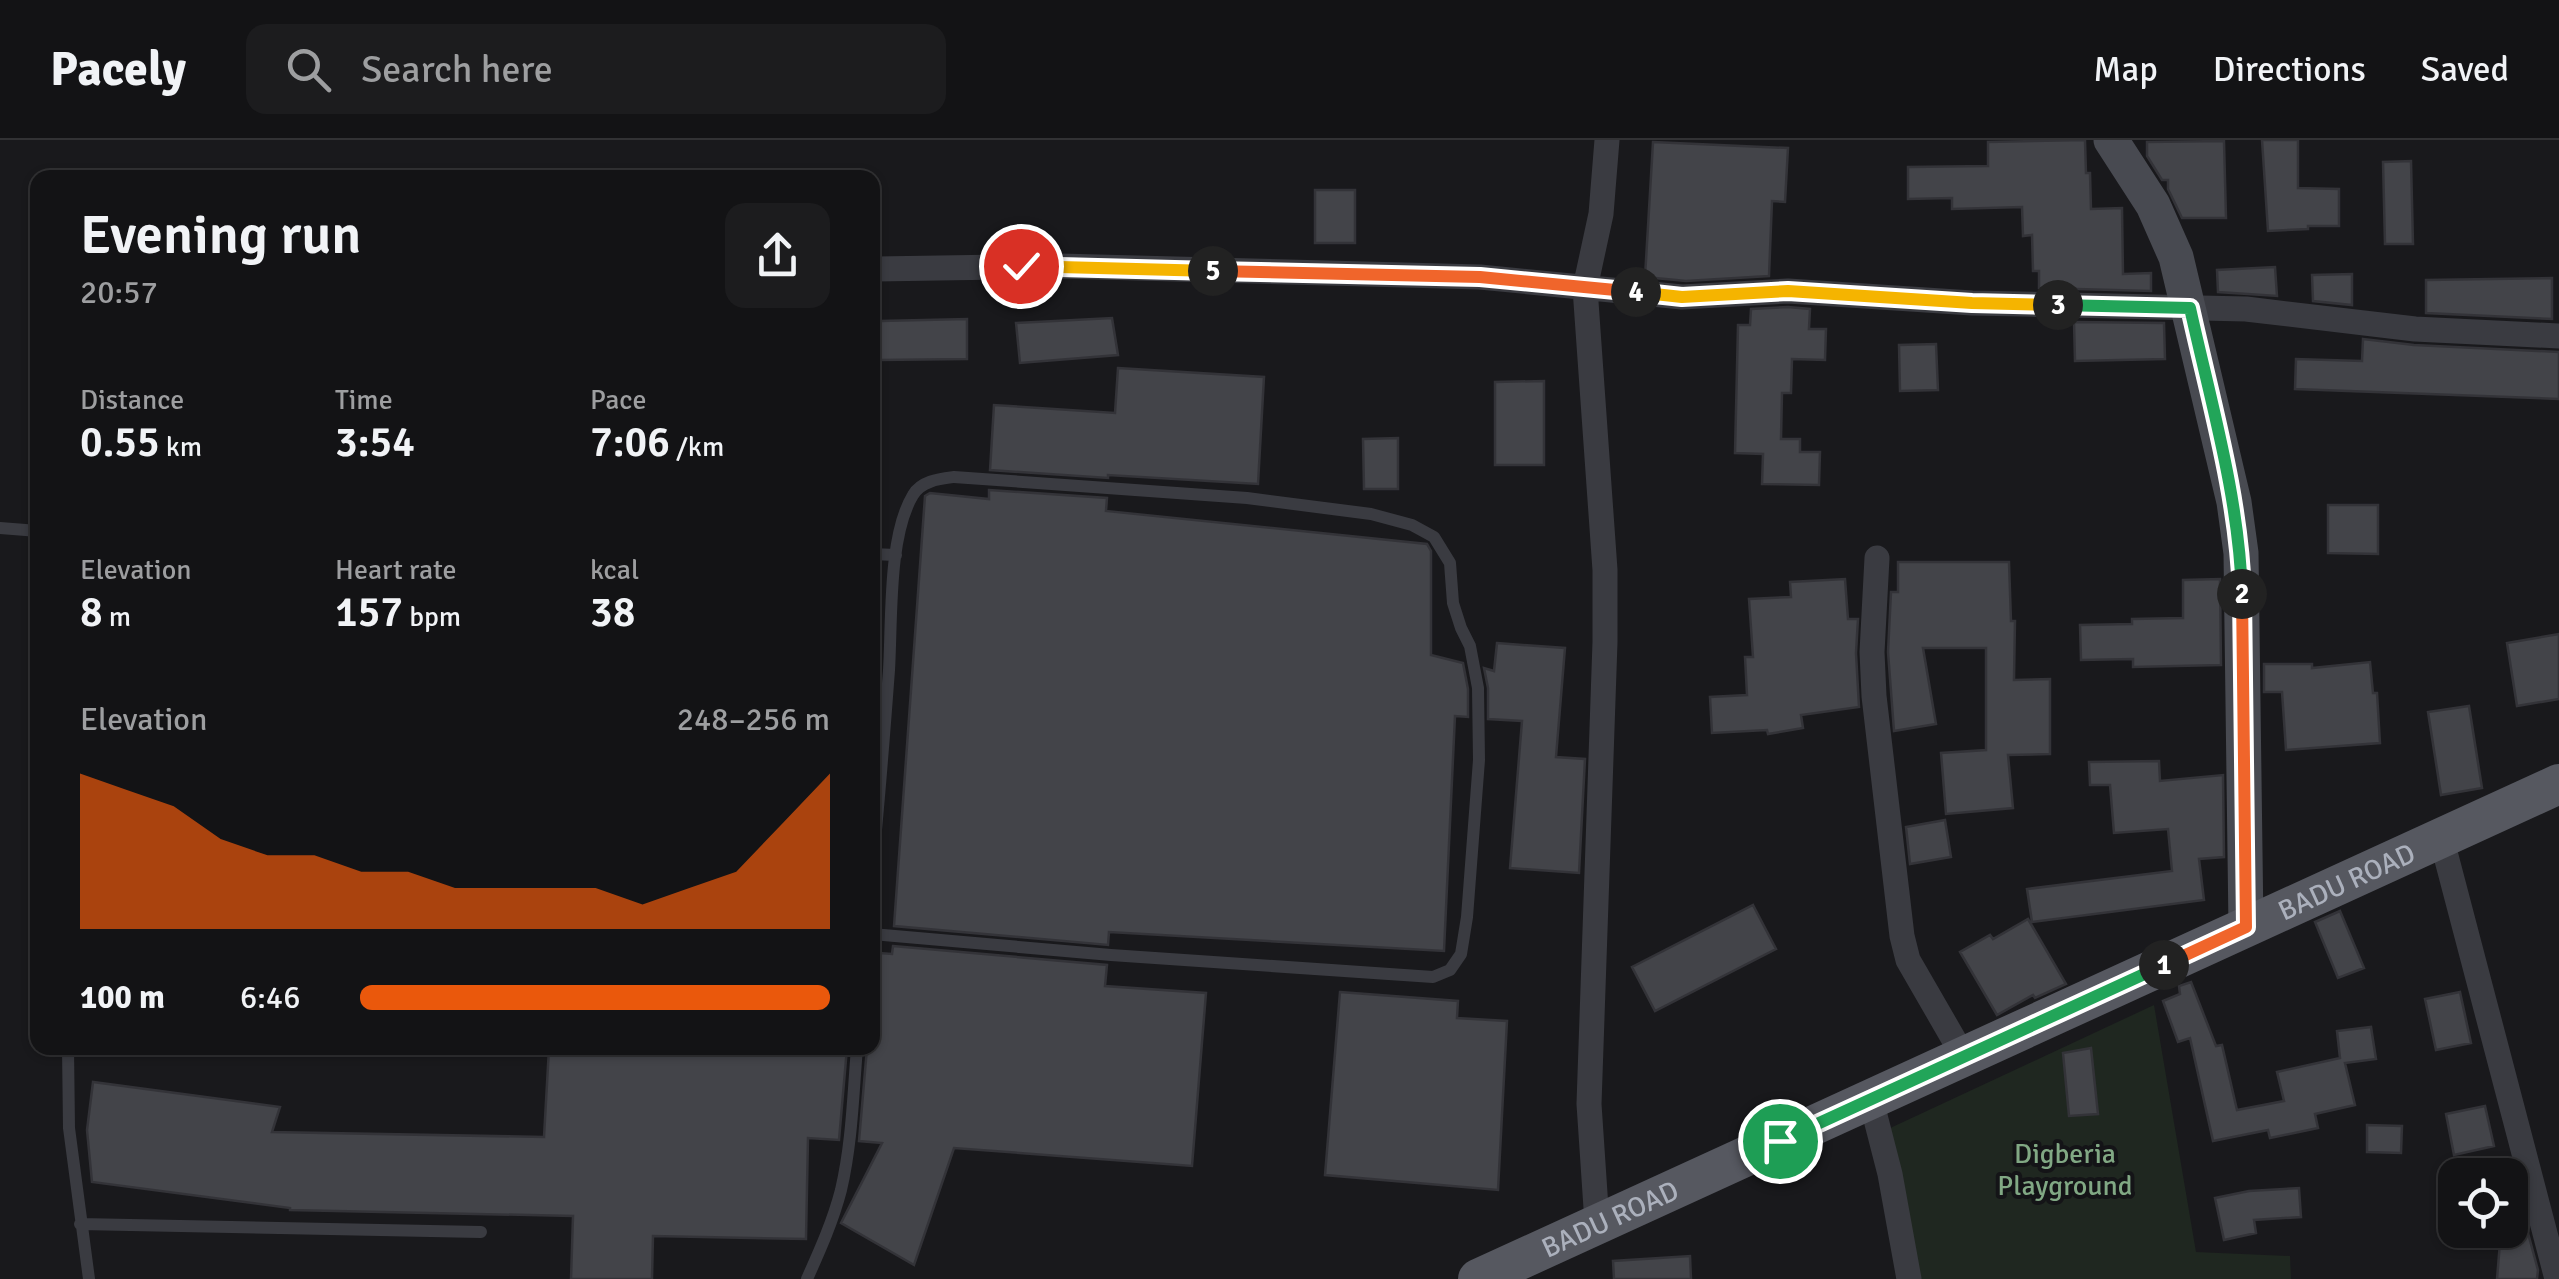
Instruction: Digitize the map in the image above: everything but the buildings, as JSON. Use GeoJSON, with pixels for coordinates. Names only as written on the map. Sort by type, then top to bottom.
{"type":"FeatureCollection","features":[{"type":"Feature","properties":{"kind":"main road","name":"BADU ROAD"},"geometry":{"type":"LineString","coordinates":[[1478,1279],[2559,784]]}},
{"type":"Feature","properties":{"kind":"street"},"geometry":{"type":"LineString","coordinates":[[1597,1223],[1589,1104],[1605,570],[1586,288],[1602,214],[1607,140]]}},
{"type":"Feature","properties":{"kind":"street"},"geometry":{"type":"LineString","coordinates":[[2111,140],[2152,205],[2176,256],[2234,502],[2241,552],[2246,927]]}},
{"type":"Feature","properties":{"kind":"street"},"geometry":{"type":"LineString","coordinates":[[880,268],[1060,266],[1480,277],[1682,297],[1788,291],[1972,303],[2246,310],[2415,329],[2559,336]]}},
{"type":"Feature","properties":{"kind":"street"},"geometry":{"type":"LineString","coordinates":[[1877,558],[1874,696],[1902,936],[1908,960],[1964,1057]]}},
{"type":"Feature","properties":{"kind":"street"},"geometry":{"type":"LineString","coordinates":[[2441,838],[2557,1279]]}},
{"type":"Feature","properties":{"kind":"street"},"geometry":{"type":"LineString","coordinates":[[1871,1100],[1890,1174],[1909,1279]]}},
{"type":"Feature","properties":{"kind":"lane"},"geometry":{"type":"LineString","coordinates":[[880,793],[896,555],[902,519],[915,490],[934,480],[954,477],[1246,498],[1371,514],[1412,525],[1434,537],[1450,562],[1453,602],[1470,646],[1478,688],[1476,810],[1467,918],[1461,954],[1450,970],[1433,976],[1111,955],[880,935]]}},
{"type":"Feature","properties":{"kind":"lane"},"geometry":{"type":"LineString","coordinates":[[0,528],[30,530]]}},
{"type":"Feature","properties":{"kind":"lane"},"geometry":{"type":"LineString","coordinates":[[880,554],[896,555]]}},
{"type":"Feature","properties":{"kind":"lane"},"geometry":{"type":"LineString","coordinates":[[68,1055],[70,1128],[89,1279]]}},
{"type":"Feature","properties":{"kind":"lane"},"geometry":{"type":"LineString","coordinates":[[807,1279],[840,1192],[849,1146],[856,1055]]}},
{"type":"Feature","properties":{"kind":"lane"},"geometry":{"type":"LineString","coordinates":[[80,1224],[481,1232]]}},
{"type":"Feature","properties":{"kind":"green space","name":"Digberia Playground"},"geometry":{"type":"Polygon","coordinates":[[[2154,1005],[2196,1252],[2290,1256],[2291,1279],[1904,1279],[1886,1130],[2154,1005]]]}},
{"type":"Feature","properties":{"kind":"route"},"geometry":{"type":"LineString","coordinates":[[1021,266],[1480,277],[1682,297],[1788,291],[1972,303],[2190,308],[2234,502],[2241,552],[2246,927],[1780,1141]]}}]}
